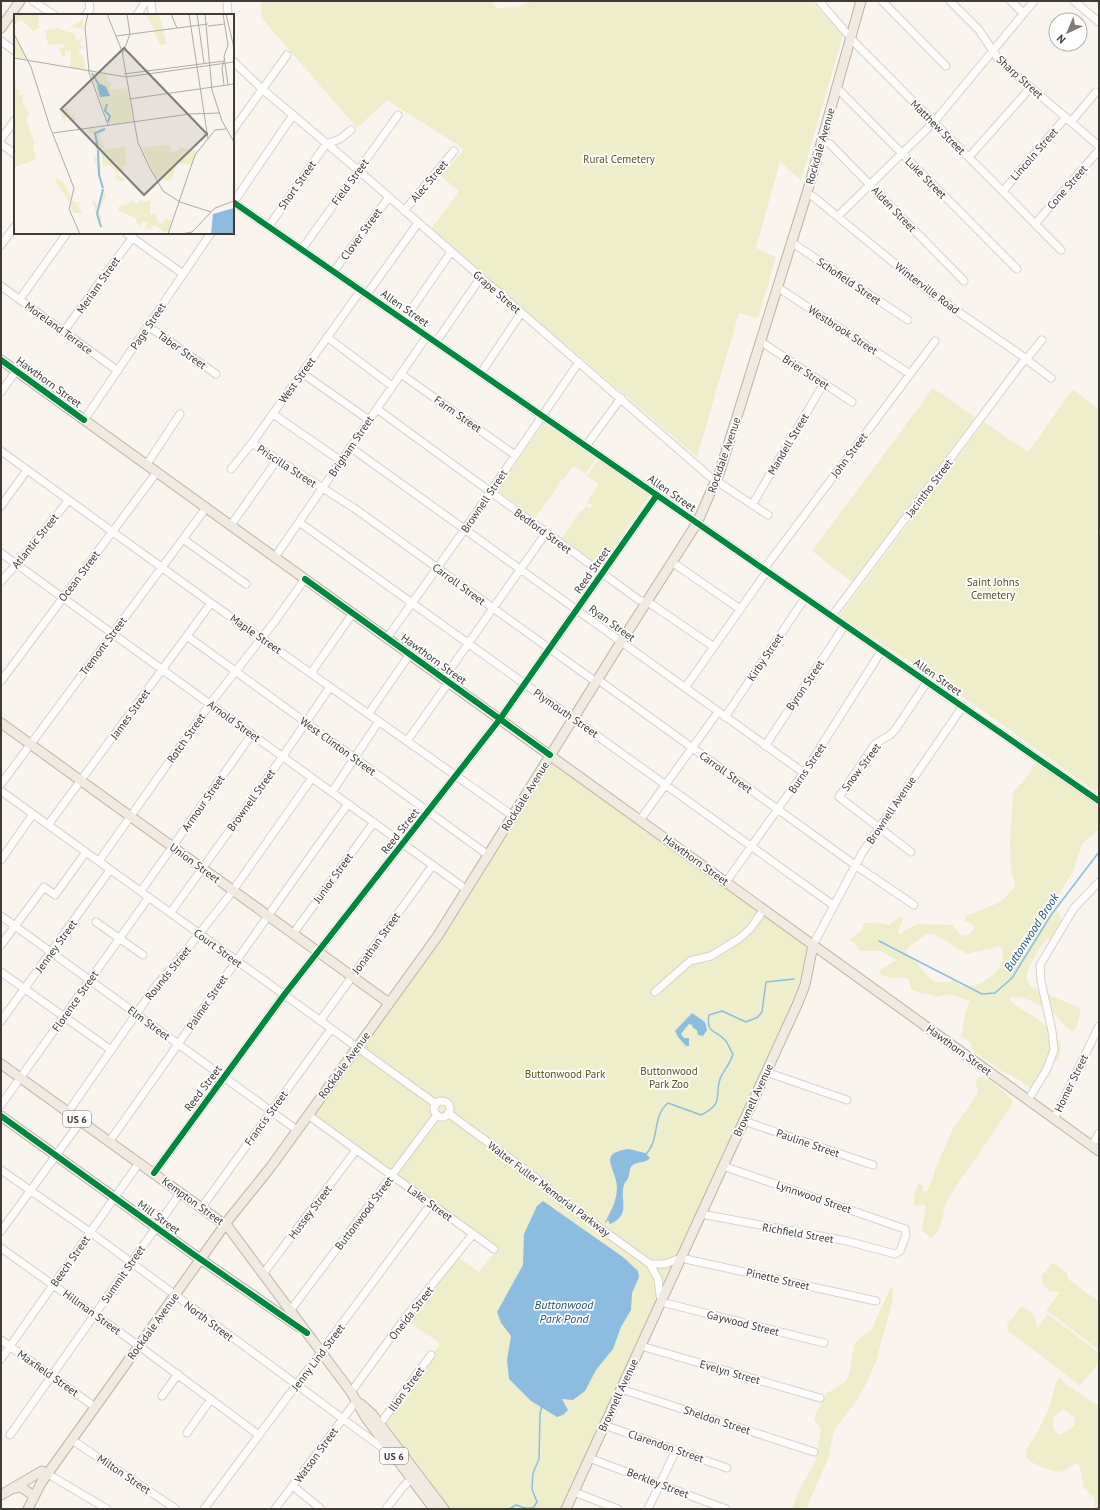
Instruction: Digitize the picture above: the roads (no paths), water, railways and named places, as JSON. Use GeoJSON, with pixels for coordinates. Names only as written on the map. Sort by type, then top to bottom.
{"type":"FeatureCollection","features":[{"type":"Feature","properties":{"kind":"main road"},"geometry":{"type":"LineString","coordinates":[[1,28],[20,1]]}},
{"type":"Feature","properties":{"kind":"main road","name":"Rockdale Avenue"},"geometry":{"type":"LineString","coordinates":[[28,1509],[34,1496],[48,1474],[95,1407],[430,946],[467,890],[596,681],[697,523],[716,480],[807,193],[860,1]]}},
{"type":"Feature","properties":{"kind":"main road","name":"Hawthorn Street"},"geometry":{"type":"LineString","coordinates":[[1,360],[1096,1149]]}},
{"type":"Feature","properties":{"kind":"main road","name":"Union Street"},"geometry":{"type":"LineString","coordinates":[[1,723],[389,1003]]}},
{"type":"Feature","properties":{"kind":"main road","name":"Brownell Avenue"},"geometry":{"type":"LineString","coordinates":[[566,1509],[800,998],[813,945]]}},
{"type":"Feature","properties":{"kind":"main road"},"geometry":{"type":"LineString","coordinates":[[809,966],[820,959],[831,959]]}},
{"type":"Feature","properties":{"kind":"main road","name":"Kempton Street"},"geometry":{"type":"LineString","coordinates":[[1,1064],[226,1225],[357,1400],[380,1424],[397,1459],[415,1476],[434,1509]]}},
{"type":"Feature","properties":{"kind":"main road","name":"Mill Street"},"geometry":{"type":"LineString","coordinates":[[1,1116],[307,1333]]}},
{"type":"Feature","properties":{"kind":"main road","name":"Kempton Street"},"geometry":{"type":"LineString","coordinates":[[357,1400],[366,1418],[386,1438],[415,1476],[444,1509]]}},
{"type":"Feature","properties":{"kind":"main road"},"geometry":{"type":"LineString","coordinates":[[15,1488],[19,1483],[42,1471],[48,1474]]}},
{"type":"Feature","properties":{"kind":"main road"},"geometry":{"type":"LineString","coordinates":[[1,1495],[15,1488],[21,1487],[34,1496]]}},
{"type":"Feature","properties":{"kind":"street"},"geometry":{"type":"LineString","coordinates":[[32,1],[52,14]]}},
{"type":"Feature","properties":{"kind":"street"},"geometry":{"type":"LineString","coordinates":[[87,14],[90,9],[89,1]]}},
{"type":"Feature","properties":{"kind":"street"},"geometry":{"type":"LineString","coordinates":[[138,14],[146,1]]}},
{"type":"Feature","properties":{"kind":"street"},"geometry":{"type":"LineString","coordinates":[[151,1],[152,14]]}},
{"type":"Feature","properties":{"kind":"street"},"geometry":{"type":"LineString","coordinates":[[227,1],[228,14]]}},
{"type":"Feature","properties":{"kind":"street","name":"Matthew Street"},"geometry":{"type":"LineString","coordinates":[[819,1],[850,37],[1061,250]]}},
{"type":"Feature","properties":{"kind":"street"},"geometry":{"type":"LineString","coordinates":[[882,1],[946,66]]}},
{"type":"Feature","properties":{"kind":"street","name":"Sharp Street"},"geometry":{"type":"LineString","coordinates":[[950,1],[978,30],[999,60],[1099,146]]}},
{"type":"Feature","properties":{"kind":"street"},"geometry":{"type":"LineString","coordinates":[[1011,1],[1023,13]]}},
{"type":"Feature","properties":{"kind":"street"},"geometry":{"type":"LineString","coordinates":[[838,216],[934,122],[1034,1]]}},
{"type":"Feature","properties":{"kind":"street"},"geometry":{"type":"LineString","coordinates":[[1074,1],[1099,22]]}},
{"type":"Feature","properties":{"kind":"street"},"geometry":{"type":"LineString","coordinates":[[1,41],[14,50]]}},
{"type":"Feature","properties":{"kind":"street"},"geometry":{"type":"LineString","coordinates":[[234,128],[261,88],[287,55]]}},
{"type":"Feature","properties":{"kind":"street","name":"Grape Street"},"geometry":{"type":"LineString","coordinates":[[234,62],[293,116],[358,170],[521,313],[716,480],[768,515]]}},
{"type":"Feature","properties":{"kind":"street","name":"Luke Street"},"geometry":{"type":"LineString","coordinates":[[836,87],[1017,269]]}},
{"type":"Feature","properties":{"kind":"street"},"geometry":{"type":"LineString","coordinates":[[969,157],[1031,87]]}},
{"type":"Feature","properties":{"kind":"street","name":"Lincoln Street"},"geometry":{"type":"LineString","coordinates":[[1003,191],[1096,92]]}},
{"type":"Feature","properties":{"kind":"street","name":"Field Street"},"geometry":{"type":"LineString","coordinates":[[302,249],[398,115]]}},
{"type":"Feature","properties":{"kind":"street"},"geometry":{"type":"LineString","coordinates":[[234,201],[293,116]]}},
{"type":"Feature","properties":{"kind":"street"},"geometry":{"type":"LineString","coordinates":[[1,139],[14,121]]}},
{"type":"Feature","properties":{"kind":"street"},"geometry":{"type":"LineString","coordinates":[[326,144],[340,139],[351,130]]}},
{"type":"Feature","properties":{"kind":"street","name":"Alden Street"},"geometry":{"type":"LineString","coordinates":[[821,141],[830,144],[870,183],[964,281]]}},
{"type":"Feature","properties":{"kind":"street"},"geometry":{"type":"LineString","coordinates":[[1,144],[14,153]]}},
{"type":"Feature","properties":{"kind":"street","name":"Short Street"},"geometry":{"type":"LineString","coordinates":[[269,226],[326,144]]}},
{"type":"Feature","properties":{"kind":"street","name":"Cone Street"},"geometry":{"type":"LineString","coordinates":[[1035,224],[1099,150]]}},
{"type":"Feature","properties":{"kind":"street","name":"Alec Street"},"geometry":{"type":"LineString","coordinates":[[404,211],[454,151]]}},
{"type":"Feature","properties":{"kind":"street","name":"Winterville Road"},"geometry":{"type":"LineString","coordinates":[[807,193],[838,216],[928,291],[1051,378]]}},
{"type":"Feature","properties":{"kind":"street","name":"Clover Street"},"geometry":{"type":"LineString","coordinates":[[334,271],[389,197]]}},
{"type":"Feature","properties":{"kind":"street","name":"Allen Street"},"geometry":{"type":"LineString","coordinates":[[234,203],[927,682],[1087,788],[1099,801]]}},
{"type":"Feature","properties":{"kind":"street","name":"West Street"},"geometry":{"type":"LineString","coordinates":[[231,469],[252,443],[327,337],[418,223]]}},
{"type":"Feature","properties":{"kind":"street"},"geometry":{"type":"LineString","coordinates":[[1,245],[14,227]]}},
{"type":"Feature","properties":{"kind":"street"},"geometry":{"type":"LineString","coordinates":[[20,299],[66,234]]}},
{"type":"Feature","properties":{"kind":"street"},"geometry":{"type":"LineString","coordinates":[[127,234],[183,274]]}},
{"type":"Feature","properties":{"kind":"street","name":"Page Street"},"geometry":{"type":"LineString","coordinates":[[84,420],[209,234]]}},
{"type":"Feature","properties":{"kind":"street","name":"Meriam Street"},"geometry":{"type":"LineString","coordinates":[[64,331],[132,238]]}},
{"type":"Feature","properties":{"kind":"street","name":"Schofield Street"},"geometry":{"type":"LineString","coordinates":[[791,242],[908,320]]}},
{"type":"Feature","properties":{"kind":"street"},"geometry":{"type":"LineString","coordinates":[[404,320],[451,252]]}},
{"type":"Feature","properties":{"kind":"street"},"geometry":{"type":"LineString","coordinates":[[436,342],[481,278]]}},
{"type":"Feature","properties":{"kind":"street","name":"Moreland Terrace"},"geometry":{"type":"LineString","coordinates":[[1,286],[118,371]]}},
{"type":"Feature","properties":{"kind":"street","name":"Westbrook Street"},"geometry":{"type":"LineString","coordinates":[[777,287],[910,374]]}},
{"type":"Feature","properties":{"kind":"street"},"geometry":{"type":"LineString","coordinates":[[481,373],[521,313]]}},
{"type":"Feature","properties":{"kind":"street","name":"Taber Street"},"geometry":{"type":"LineString","coordinates":[[148,326],[216,374]]}},
{"type":"Feature","properties":{"kind":"street","name":"Brigham Street"},"geometry":{"type":"LineString","coordinates":[[275,557],[427,336]]}},
{"type":"Feature","properties":{"kind":"street"},"geometry":{"type":"LineString","coordinates":[[327,337],[392,386]]}},
{"type":"Feature","properties":{"kind":"street","name":"Jacintho Street"},"geometry":{"type":"LineString","coordinates":[[832,616],[1024,359],[1029,356],[1042,340]]}},
{"type":"Feature","properties":{"kind":"street","name":"Brier Street"},"geometry":{"type":"LineString","coordinates":[[760,341],[852,402]]}},
{"type":"Feature","properties":{"kind":"street","name":"John Street"},"geometry":{"type":"LineString","coordinates":[[685,688],[766,570],[935,341]]}},
{"type":"Feature","properties":{"kind":"street","name":"Brownell Street"},"geometry":{"type":"LineString","coordinates":[[387,638],[465,529],[579,362]]}},
{"type":"Feature","properties":{"kind":"street"},"geometry":{"type":"LineString","coordinates":[[1,392],[16,371]]}},
{"type":"Feature","properties":{"kind":"street"},"geometry":{"type":"LineString","coordinates":[[302,373],[369,420]]}},
{"type":"Feature","properties":{"kind":"street","name":"Farm Street"},"geometry":{"type":"LineString","coordinates":[[401,374],[516,455]]}},
{"type":"Feature","properties":{"kind":"street","name":"Mandell Street"},"geometry":{"type":"LineString","coordinates":[[752,505],[824,383]]}},
{"type":"Feature","properties":{"kind":"street"},"geometry":{"type":"LineString","coordinates":[[586,446],[621,398]]}},
{"type":"Feature","properties":{"kind":"street","name":"Bedford Street"},"geometry":{"type":"LineString","coordinates":[[377,409],[639,600],[646,602],[714,647]]}},
{"type":"Feature","properties":{"kind":"street"},"geometry":{"type":"LineString","coordinates":[[147,464],[180,414]]}},
{"type":"Feature","properties":{"kind":"street"},"geometry":{"type":"LineString","coordinates":[[273,414],[341,461]]}},
{"type":"Feature","properties":{"kind":"street","name":"Priscilla Street"},"geometry":{"type":"LineString","coordinates":[[252,443],[322,488]]}},
{"type":"Feature","properties":{"kind":"street","name":"Ryan Street"},"geometry":{"type":"LineString","coordinates":[[350,447],[804,773]]}},
{"type":"Feature","properties":{"kind":"street","name":"Maple Street"},"geometry":{"type":"LineString","coordinates":[[1,451],[68,501],[211,603],[513,816]]}},
{"type":"Feature","properties":{"kind":"street"},"geometry":{"type":"LineString","coordinates":[[231,525],[277,460]]}},
{"type":"Feature","properties":{"kind":"street"},"geometry":{"type":"LineString","coordinates":[[1,506],[27,470]]}},
{"type":"Feature","properties":{"kind":"street","name":"Ocean Street"},"geometry":{"type":"LineString","coordinates":[[1,681],[157,472]]}},
{"type":"Feature","properties":{"kind":"street","name":"Carroll Street"},"geometry":{"type":"LineString","coordinates":[[322,488],[354,508],[549,649],[914,905]]}},
{"type":"Feature","properties":{"kind":"street","name":"Reed Street"},"geometry":{"type":"LineString","coordinates":[[154,1173],[284,995],[500,719],[657,495]]}},
{"type":"Feature","properties":{"kind":"street","name":"Atlantic Street"},"geometry":{"type":"LineString","coordinates":[[1,581],[17,564],[68,501]]}},
{"type":"Feature","properties":{"kind":"street","name":"Tremont Street"},"geometry":{"type":"LineString","coordinates":[[1,784],[206,508]]}},
{"type":"Feature","properties":{"kind":"street","name":"Plymouth Street"},"geometry":{"type":"LineString","coordinates":[[299,522],[833,905]]}},
{"type":"Feature","properties":{"kind":"street"},"geometry":{"type":"LineString","coordinates":[[407,741],[468,643],[546,533]]}},
{"type":"Feature","properties":{"kind":"street"},"geometry":{"type":"LineString","coordinates":[[183,539],[246,584]]}},
{"type":"Feature","properties":{"kind":"street","name":"Arnold Street"},"geometry":{"type":"LineString","coordinates":[[1,553],[467,890]]}},
{"type":"Feature","properties":{"kind":"street"},"geometry":{"type":"LineString","coordinates":[[672,562],[740,609]]}},
{"type":"Feature","properties":{"kind":"street","name":"Rotch Street"},"geometry":{"type":"LineString","coordinates":[[99,861],[210,704],[262,638],[305,579]]}},
{"type":"Feature","properties":{"kind":"street","name":"Kirby Street"},"geometry":{"type":"LineString","coordinates":[[726,717],[805,598]]}},
{"type":"Feature","properties":{"kind":"street","name":"James Street"},"geometry":{"type":"LineString","coordinates":[[48,825],[211,603]]}},
{"type":"Feature","properties":{"kind":"street"},"geometry":{"type":"LineString","coordinates":[[311,673],[354,613]]}},
{"type":"Feature","properties":{"kind":"street","name":"Byron Street"},"geometry":{"type":"LineString","coordinates":[[765,746],[845,625]]}},
{"type":"Feature","properties":{"kind":"street","name":"West Clinton Street"},"geometry":{"type":"LineString","coordinates":[[187,636],[488,855]]}},
{"type":"Feature","properties":{"kind":"street","name":"Burns Street"},"geometry":{"type":"LineString","coordinates":[[726,882],[804,773],[882,650]]}},
{"type":"Feature","properties":{"kind":"street"},"geometry":{"type":"LineString","coordinates":[[368,713],[410,654]]}},
{"type":"Feature","properties":{"kind":"street","name":"Snow Street"},"geometry":{"type":"LineString","coordinates":[[879,828],[839,797],[875,744],[895,730],[927,682]]}},
{"type":"Feature","properties":{"kind":"street","name":"Brownell Street"},"geometry":{"type":"LineString","coordinates":[[171,912],[283,756],[330,687]]}},
{"type":"Feature","properties":{"kind":"street","name":"Brownell Avenue"},"geometry":{"type":"LineString","coordinates":[[813,945],[855,865],[963,706]]}},
{"type":"Feature","properties":{"kind":"street"},"geometry":{"type":"LineString","coordinates":[[640,820],[718,712]]}},
{"type":"Feature","properties":{"kind":"street"},"geometry":{"type":"LineString","coordinates":[[332,792],[379,721]]}},
{"type":"Feature","properties":{"kind":"street","name":"Armour Street"},"geometry":{"type":"LineString","coordinates":[[141,891],[252,734]]}},
{"type":"Feature","properties":{"kind":"street","name":"Rounds Street"},"geometry":{"type":"LineString","coordinates":[[68,1112],[136,1013],[155,987],[200,934],[233,890],[312,778]]}},
{"type":"Feature","properties":{"kind":"street","name":"Court Street"},"geometry":{"type":"LineString","coordinates":[[1,791],[436,1104]]}},
{"type":"Feature","properties":{"kind":"street","name":"Palmer Street"},"geometry":{"type":"LineString","coordinates":[[109,1142],[235,960],[348,804]]}},
{"type":"Feature","properties":{"kind":"street"},"geometry":{"type":"LineString","coordinates":[[1,860],[33,814]]}},
{"type":"Feature","properties":{"kind":"street","name":"Junior Street"},"geometry":{"type":"LineString","coordinates":[[293,934],[374,822]]}},
{"type":"Feature","properties":{"kind":"street"},"geometry":{"type":"LineString","coordinates":[[879,828],[911,852]]}},
{"type":"Feature","properties":{"kind":"street"},"geometry":{"type":"LineString","coordinates":[[1,945],[44,887],[55,895],[86,852]]}},
{"type":"Feature","properties":{"kind":"street","name":"Jonathan Street"},"geometry":{"type":"LineString","coordinates":[[320,1022],[433,865]]}},
{"type":"Feature","properties":{"kind":"street","name":"Jenney Street"},"geometry":{"type":"LineString","coordinates":[[1,1021],[110,870]]}},
{"type":"Feature","properties":{"kind":"street"},"geometry":{"type":"LineString","coordinates":[[1028,1100],[1047,1069],[1054,1050],[1040,965],[1074,908],[1099,882]]}},
{"type":"Feature","properties":{"kind":"street","name":"Florence Street"},"geometry":{"type":"LineString","coordinates":[[1,1105],[149,897]]}},
{"type":"Feature","properties":{"kind":"street"},"geometry":{"type":"LineString","coordinates":[[655,992],[690,961],[711,956],[740,938],[754,924],[764,909]]}},
{"type":"Feature","properties":{"kind":"street","name":"Elm Street"},"geometry":{"type":"LineString","coordinates":[[1,916],[297,1130]]}},
{"type":"Feature","properties":{"kind":"street"},"geometry":{"type":"LineString","coordinates":[[96,922],[143,955]]}},
{"type":"Feature","properties":{"kind":"street"},"geometry":{"type":"LineString","coordinates":[[1,972],[111,1050]]}},
{"type":"Feature","properties":{"kind":"street","name":"Homer Street"},"geometry":{"type":"LineString","coordinates":[[1054,1119],[1099,1026]]}},
{"type":"Feature","properties":{"kind":"street","name":"Francis Street"},"geometry":{"type":"LineString","coordinates":[[202,1207],[331,1029]]}},
{"type":"Feature","properties":{"kind":"street"},"geometry":{"type":"LineString","coordinates":[[766,1072],[847,1100]]}},
{"type":"Feature","properties":{"kind":"street"},"geometry":{"type":"LineString","coordinates":[[441,1101],[446,1102],[450,1107],[448,1114],[442,1116],[437,1115],[434,1110],[436,1104],[441,1101]]}},
{"type":"Feature","properties":{"kind":"street","name":"Walter Fuller Memorial Parkway"},"geometry":{"type":"LineString","coordinates":[[448,1114],[528,1171],[565,1203],[650,1264],[658,1279],[661,1302]]}},
{"type":"Feature","properties":{"kind":"street","name":"Lake Street"},"geometry":{"type":"LineString","coordinates":[[308,1115],[494,1249]]}},
{"type":"Feature","properties":{"kind":"street","name":"Buttonwood Street"},"geometry":{"type":"LineString","coordinates":[[290,1311],[437,1115]]}},
{"type":"Feature","properties":{"kind":"street","name":"Pauline Street"},"geometry":{"type":"LineString","coordinates":[[744,1120],[872,1165]]}},
{"type":"Feature","properties":{"kind":"street"},"geometry":{"type":"LineString","coordinates":[[1,1231],[81,1122]]}},
{"type":"Feature","properties":{"kind":"street"},"geometry":{"type":"LineString","coordinates":[[1096,1149],[1099,1133]]}},
{"type":"Feature","properties":{"kind":"street","name":"Hussey Street"},"geometry":{"type":"LineString","coordinates":[[263,1274],[356,1150]]}},
{"type":"Feature","properties":{"kind":"street","name":"Beech Street"},"geometry":{"type":"LineString","coordinates":[[1,1359],[139,1163]]}},
{"type":"Feature","properties":{"kind":"street","name":"Lynnwood Street"},"geometry":{"type":"LineString","coordinates":[[723,1166],[905,1229],[906,1235],[900,1252],[895,1254]]}},
{"type":"Feature","properties":{"kind":"street","name":"North Street"},"geometry":{"type":"LineString","coordinates":[[1,1170],[90,1232],[296,1386],[397,1459]]}},
{"type":"Feature","properties":{"kind":"street","name":"Summit Street"},"geometry":{"type":"LineString","coordinates":[[10,1435],[181,1192]]}},
{"type":"Feature","properties":{"kind":"street","name":"Jenny Lind Street"},"geometry":{"type":"LineString","coordinates":[[207,1508],[259,1435],[431,1204]]}},
{"type":"Feature","properties":{"kind":"street","name":"Richfield Street"},"geometry":{"type":"LineString","coordinates":[[701,1214],[853,1243],[895,1254]]}},
{"type":"Feature","properties":{"kind":"street","name":"Oneida Street"},"geometry":{"type":"LineString","coordinates":[[351,1392],[406,1318],[473,1234]]}},
{"type":"Feature","properties":{"kind":"street","name":"Hillman Street"},"geometry":{"type":"LineString","coordinates":[[1,1248],[178,1374],[259,1435]]}},
{"type":"Feature","properties":{"kind":"street"},"geometry":{"type":"LineString","coordinates":[[650,1264],[665,1264],[681,1258]]}},
{"type":"Feature","properties":{"kind":"street","name":"Pinette Street"},"geometry":{"type":"LineString","coordinates":[[681,1258],[876,1301]]}},
{"type":"Feature","properties":{"kind":"street","name":"Gaywood Street"},"geometry":{"type":"LineString","coordinates":[[661,1302],[824,1343]]}},
{"type":"Feature","properties":{"kind":"street","name":"Maxfield Street"},"geometry":{"type":"LineString","coordinates":[[1,1340],[95,1407]]}},
{"type":"Feature","properties":{"kind":"street","name":"Evelyn Street"},"geometry":{"type":"LineString","coordinates":[[641,1346],[820,1398]]}},
{"type":"Feature","properties":{"kind":"street","name":"Ilion Street"},"geometry":{"type":"LineString","coordinates":[[380,1424],[431,1355]]}},
{"type":"Feature","properties":{"kind":"street"},"geometry":{"type":"LineString","coordinates":[[162,1396],[178,1374]]}},
{"type":"Feature","properties":{"kind":"street","name":"Sheldon Street"},"geometry":{"type":"LineString","coordinates":[[621,1389],[814,1452]]}},
{"type":"Feature","properties":{"kind":"street"},"geometry":{"type":"LineString","coordinates":[[187,1433],[211,1399]]}},
{"type":"Feature","properties":{"kind":"street","name":"Watson Street"},"geometry":{"type":"LineString","coordinates":[[275,1509],[357,1400]]}},
{"type":"Feature","properties":{"kind":"street","name":"Clarendon Street"},"geometry":{"type":"LineString","coordinates":[[604,1425],[727,1468]]}},
{"type":"Feature","properties":{"kind":"street","name":"Milton Street"},"geometry":{"type":"LineString","coordinates":[[72,1440],[176,1509]]}},
{"type":"Feature","properties":{"kind":"street"},"geometry":{"type":"LineString","coordinates":[[648,1509],[676,1450]]}},
{"type":"Feature","properties":{"kind":"street","name":"Berkley Street"},"geometry":{"type":"LineString","coordinates":[[589,1458],[726,1509]]}},
{"type":"Feature","properties":{"kind":"street"},"geometry":{"type":"LineString","coordinates":[[48,1474],[107,1509]]}},
{"type":"Feature","properties":{"kind":"street"},"geometry":{"type":"LineString","coordinates":[[386,1509],[415,1476]]}},
{"type":"Feature","properties":{"kind":"street"},"geometry":{"type":"LineString","coordinates":[[293,1486],[321,1509]]}},
{"type":"Feature","properties":{"kind":"street"},"geometry":{"type":"LineString","coordinates":[[574,1492],[618,1509]]}},
{"type":"Feature","properties":{"kind":"water"},"geometry":{"type":"Polygon","coordinates":[[[692,1013],[705,1022],[707,1030],[703,1036],[698,1035],[697,1030],[689,1024],[681,1034],[684,1038],[689,1038],[689,1046],[686,1046],[675,1031],[692,1013]]]}},
{"type":"Feature","properties":{"kind":"water"},"geometry":{"type":"Polygon","coordinates":[[[629,1149],[645,1153],[650,1158],[646,1161],[636,1163],[631,1167],[629,1177],[623,1190],[623,1211],[617,1220],[610,1224],[608,1220],[615,1200],[617,1187],[610,1158],[613,1154],[619,1151],[629,1149]]]}},
{"type":"Feature","properties":{"kind":"water","name":"Buttonwood Park Pond"},"geometry":{"type":"Polygon","coordinates":[[[543,1201],[623,1257],[638,1271],[639,1277],[632,1293],[631,1310],[621,1327],[613,1349],[596,1370],[585,1391],[573,1400],[562,1399],[568,1410],[563,1415],[557,1417],[531,1401],[509,1379],[507,1360],[511,1336],[501,1323],[497,1312],[523,1265],[524,1234],[537,1206],[543,1201]]]}},
{"type":"Feature","properties":{"kind":"waterway","name":"Buttonwood Brook"},"geometry":{"type":"LineString","coordinates":[[879,941],[982,994],[995,993],[1012,978],[1051,915],[1099,852]]}},
{"type":"Feature","properties":{"kind":"waterway","name":"Buttonwood Brook"},"geometry":{"type":"LineString","coordinates":[[645,1155],[653,1143],[659,1115],[668,1103],[701,1115],[708,1111],[716,1103],[720,1079],[733,1054],[725,1040],[710,1028],[708,1021],[709,1015],[722,1011],[746,1022],[758,1017],[762,1012],[766,982],[794,979]]}},
{"type":"Feature","properties":{"kind":"waterway","name":"Buttonwood Brook"},"geometry":{"type":"LineString","coordinates":[[606,1222],[614,1206]]}},
{"type":"Feature","properties":{"kind":"waterway","name":"Buttonwood Brook"},"geometry":{"type":"LineString","coordinates":[[509,1509],[516,1505],[525,1508],[533,1508],[537,1502],[532,1489],[533,1473],[539,1459],[540,1414],[542,1406]]}},
{"type":"Feature","properties":{"kind":"park label","name":"Rural Cemetery"},"geometry":{"type":"Point","coordinates":[619,159]}},
{"type":"Feature","properties":{"kind":"park label","name":"Saint Johns Cemetery"},"geometry":{"type":"Point","coordinates":[993,588]}},
{"type":"Feature","properties":{"kind":"park label","name":"Buttonwood Park"},"geometry":{"type":"Point","coordinates":[565,1074]}},
{"type":"Feature","properties":{"kind":"park label","name":"Buttonwood Park Zoo"},"geometry":{"type":"Point","coordinates":[669,1077]}}]}
